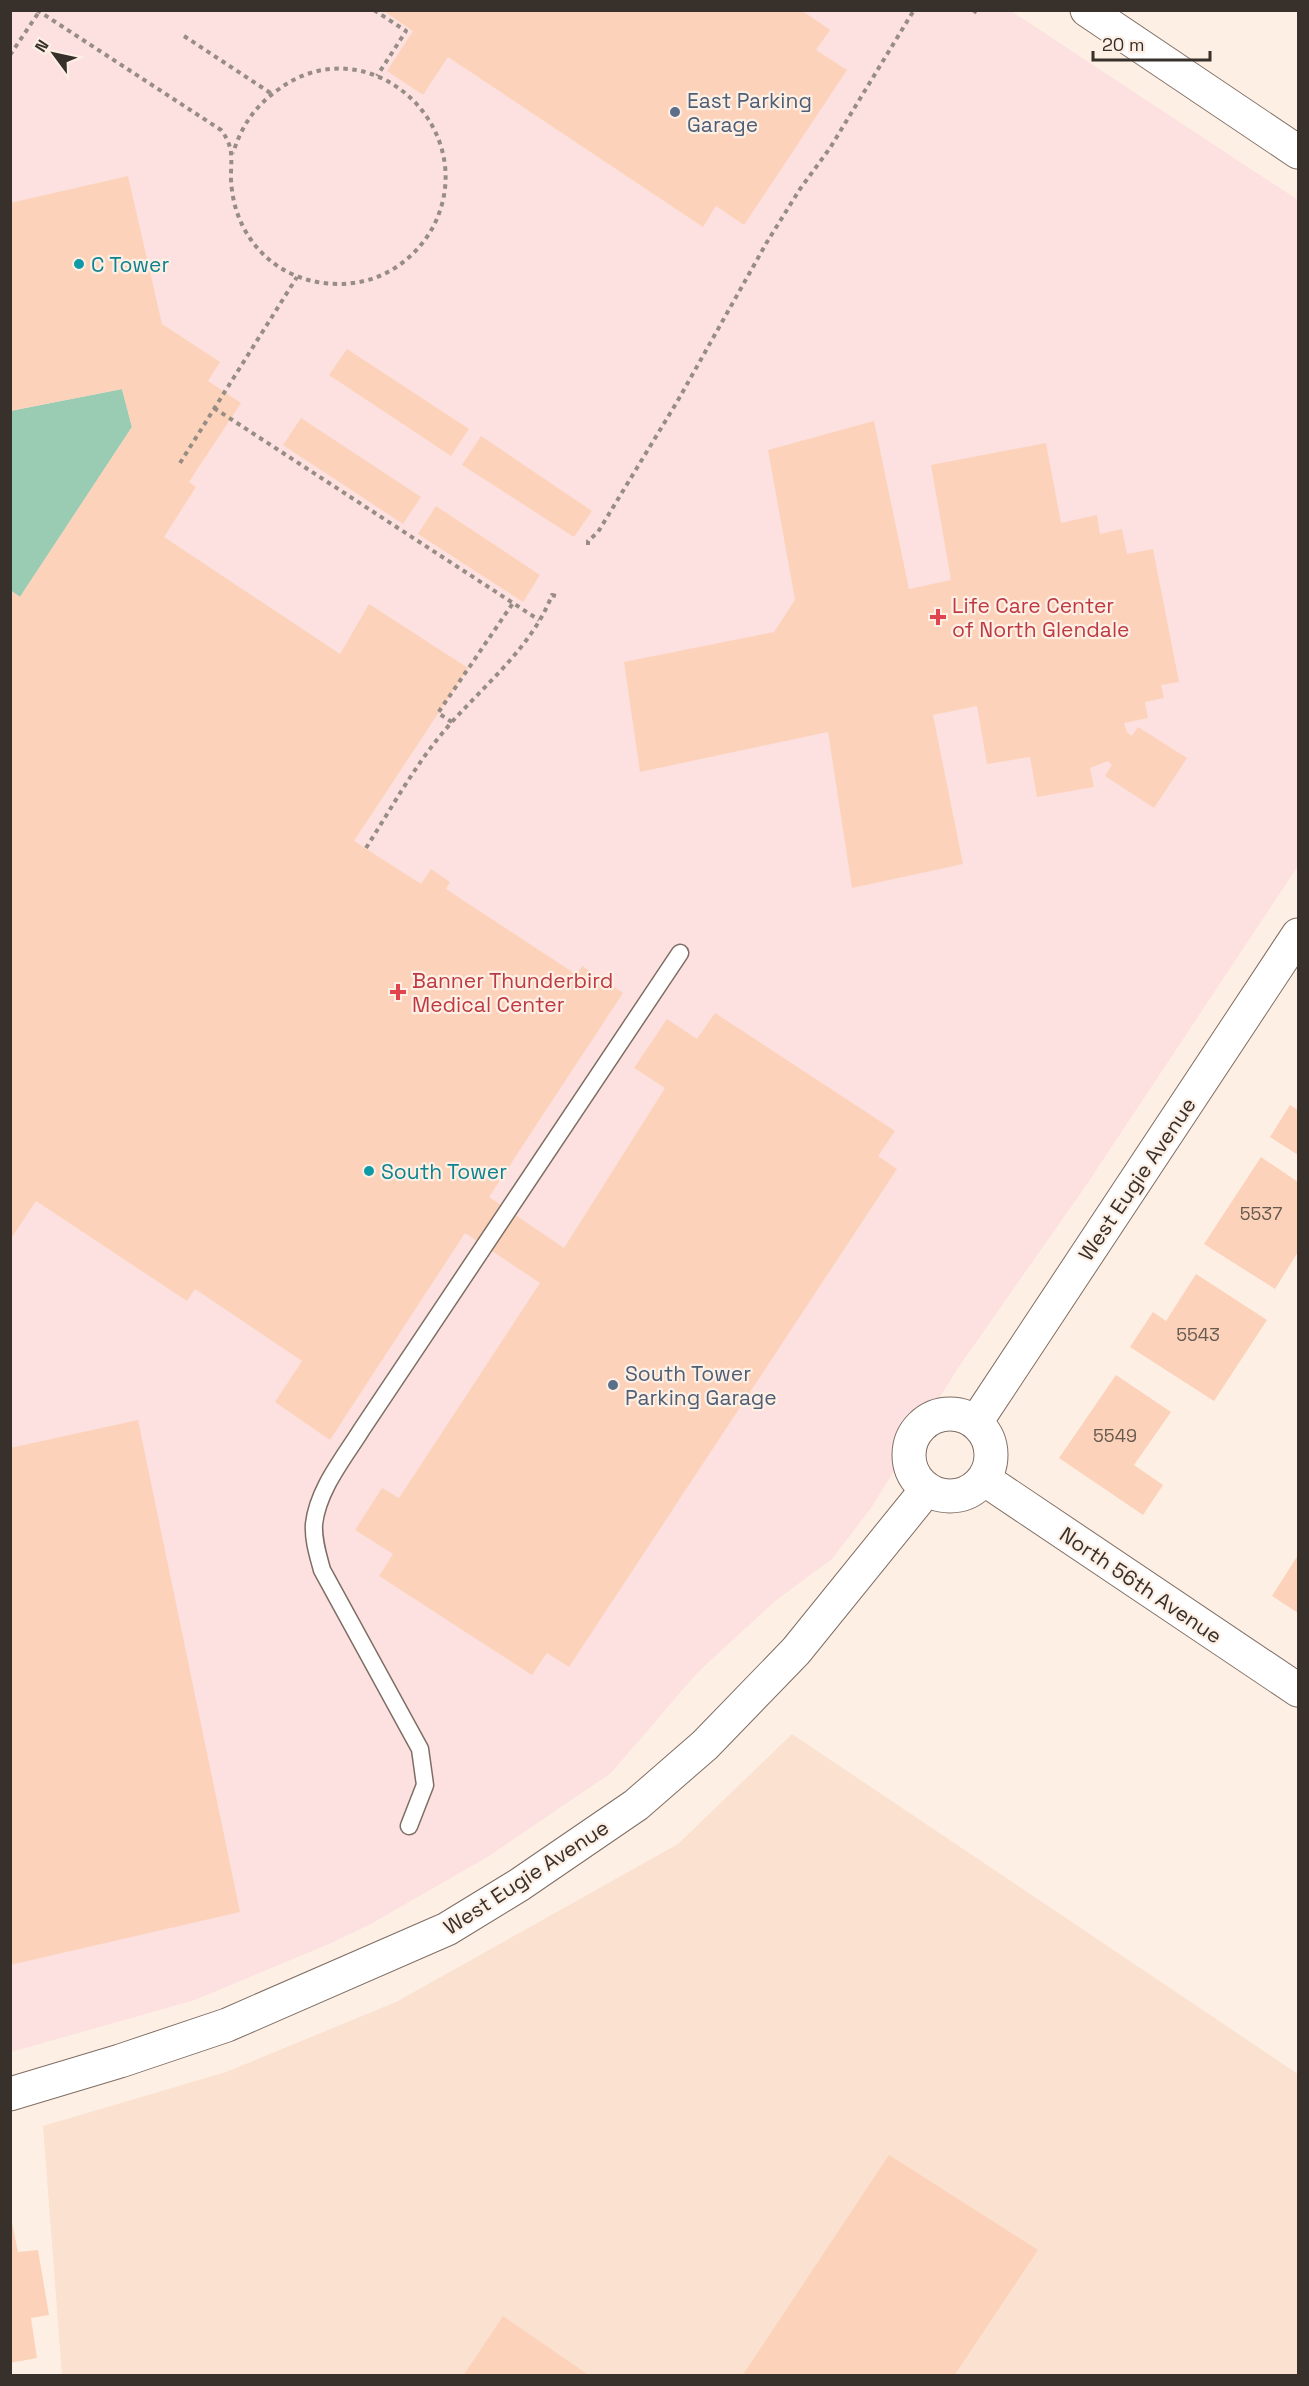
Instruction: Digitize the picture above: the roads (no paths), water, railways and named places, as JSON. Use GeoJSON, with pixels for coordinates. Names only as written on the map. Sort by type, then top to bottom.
{"type":"FeatureCollection","features":[{"type":"Feature","properties":{"kind":"street"},"geometry":{"type":"LineString","coordinates":[[1087,10],[1299,152]]}},
{"type":"Feature","properties":{"kind":"street","name":"West Eugie Avenue"},"geometry":{"type":"LineString","coordinates":[[976,1422],[1299,935]]}},
{"type":"Feature","properties":{"kind":"street"},"geometry":{"type":"LineString","coordinates":[[954,1413],[976,1422],[985,1431],[992,1456],[984,1479],[975,1488],[951,1496],[938,1495],[927,1489],[918,1481],[912,1470],[910,1447],[914,1435],[931,1418],[942,1414],[954,1413]]}},
{"type":"Feature","properties":{"kind":"street","name":"North 56th Avenue"},"geometry":{"type":"LineString","coordinates":[[984,1479],[1299,1690]]}},
{"type":"Feature","properties":{"kind":"street","name":"West Eugie Avenue"},"geometry":{"type":"LineString","coordinates":[[10,2094],[227,2025],[447,1929],[519,1885],[636,1805],[705,1745],[796,1651],[927,1489]]}},
{"type":"Feature","properties":{"kind":"lane"},"geometry":{"type":"LineString","coordinates":[[409,1826],[424,1785],[420,1749],[322,1570],[315,1546],[314,1524],[329,1482],[680,953]]}},
{"type":"Feature","properties":{"kind":"place","name":"East Parking Garage"},"geometry":{"type":"Point","coordinates":[675,112]}},
{"type":"Feature","properties":{"kind":"place","name":"C Tower"},"geometry":{"type":"Point","coordinates":[79,264]}},
{"type":"Feature","properties":{"kind":"place","name":"Life Care Center of North Glendale"},"geometry":{"type":"Point","coordinates":[938,617]}},
{"type":"Feature","properties":{"kind":"place","name":"Banner Thunderbird Medical Center"},"geometry":{"type":"Point","coordinates":[398,992]}},
{"type":"Feature","properties":{"kind":"place","name":"South Tower"},"geometry":{"type":"Point","coordinates":[369,1171]}},
{"type":"Feature","properties":{"kind":"place","name":"South Tower Parking Garage"},"geometry":{"type":"Point","coordinates":[613,1385]}}]}
